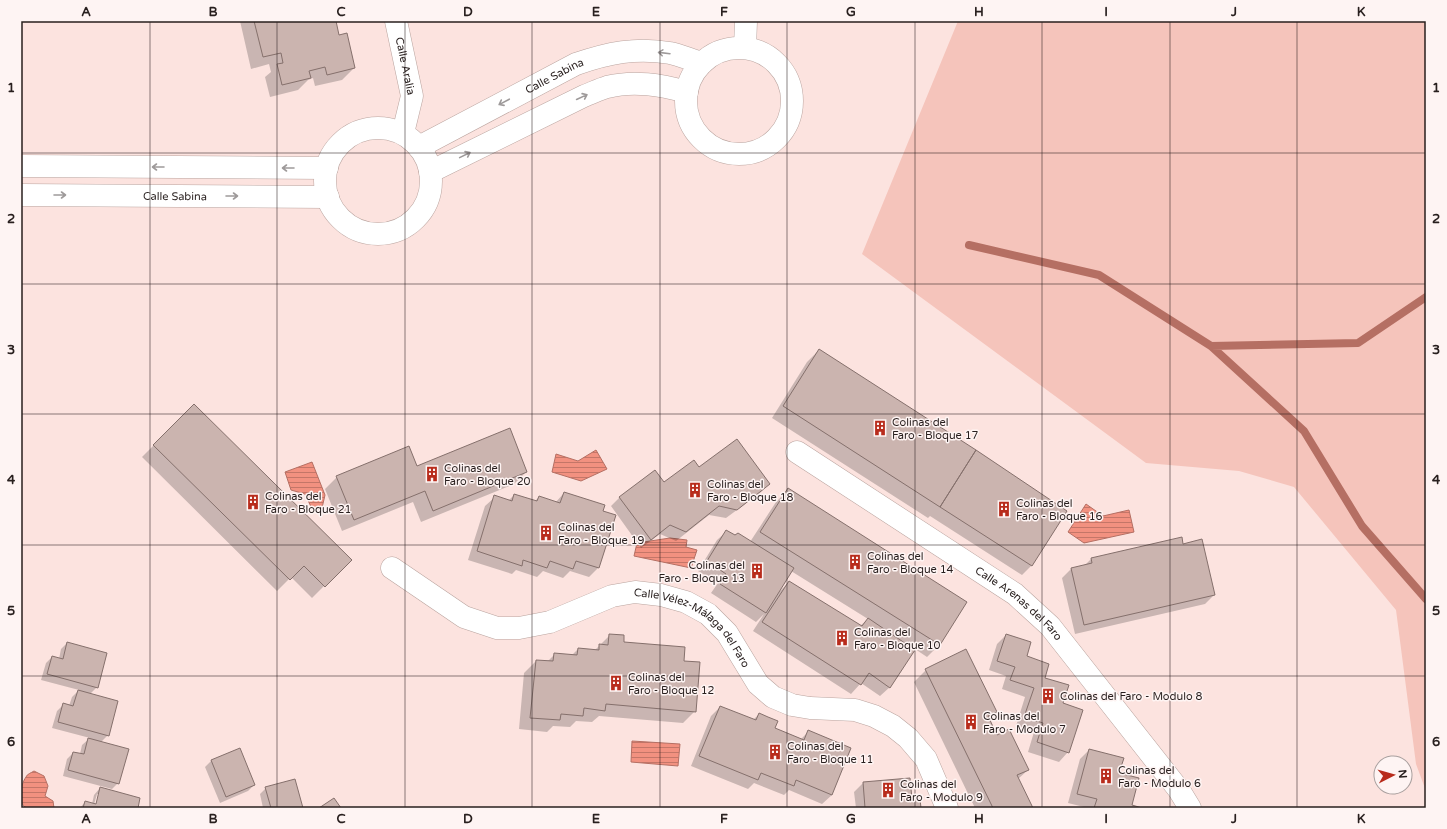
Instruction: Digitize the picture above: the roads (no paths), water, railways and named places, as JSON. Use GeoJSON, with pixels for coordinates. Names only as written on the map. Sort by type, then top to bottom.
{"type":"FeatureCollection","features":[{"type":"Feature","properties":{"kind":"street","name":"Calle Aralia"},"geometry":{"type":"LineString","coordinates":[[396,21],[412,96],[411,140]]}},
{"type":"Feature","properties":{"kind":"street"},"geometry":{"type":"LineString","coordinates":[[745,48],[746,21]]}},
{"type":"Feature","properties":{"kind":"street"},"geometry":{"type":"LineString","coordinates":[[728,48],[745,48],[764,54],[778,65],[788,79],[792,96],[791,112],[785,128],[774,141],[760,150],[744,155],[727,154],[712,148],[699,137],[689,121],[685,102],[688,84],[697,68],[711,55],[728,48]]}},
{"type":"Feature","properties":{"kind":"street","name":"Calle Sabina"},"geometry":{"type":"LineString","coordinates":[[411,140],[576,64],[604,55],[635,50],[670,53],[702,63]]}},
{"type":"Feature","properties":{"kind":"street"},"geometry":{"type":"LineString","coordinates":[[430,172],[584,96],[608,87],[638,83],[662,86],[687,92]]}},
{"type":"Feature","properties":{"kind":"street"},"geometry":{"type":"LineString","coordinates":[[370,128],[387,128],[411,140],[427,159],[431,177],[429,195],[421,212],[408,224],[392,232],[373,234],[356,229],[340,218],[331,205],[326,189],[327,168],[331,156],[341,143],[355,133],[370,128]]}},
{"type":"Feature","properties":{"kind":"street"},"geometry":{"type":"LineString","coordinates":[[21,166],[327,168]]}},
{"type":"Feature","properties":{"kind":"street","name":"Calle Sabina"},"geometry":{"type":"LineString","coordinates":[[21,195],[328,197]]}},
{"type":"Feature","properties":{"kind":"street","name":"Calle Arenas del Faro"},"geometry":{"type":"LineString","coordinates":[[797,452],[1015,594],[1050,626],[1179,790],[1190,808]]}},
{"type":"Feature","properties":{"kind":"street","name":"Calle Vélez-Málaga del Faro"},"geometry":{"type":"LineString","coordinates":[[392,568],[464,617],[497,628],[519,628],[550,622],[612,596],[635,592],[661,595],[686,602],[708,614],[727,633],[758,684],[773,697],[798,706],[855,710],[874,716],[893,726],[908,738],[926,759],[947,808]]}},
{"type":"Feature","properties":{"kind":"waterway"},"geometry":{"type":"LineString","coordinates":[[969,245],[1099,275],[1211,346],[1304,431],[1362,526],[1426,599]]}},
{"type":"Feature","properties":{"kind":"waterway"},"geometry":{"type":"LineString","coordinates":[[1211,346],[1358,343],[1426,297]]}},
{"type":"Feature","properties":{"kind":"place","name":"Colinas del Faro - Bloque 17"},"geometry":{"type":"Point","coordinates":[880,428]}},
{"type":"Feature","properties":{"kind":"place","name":"Colinas del Faro - Bloque 20"},"geometry":{"type":"Point","coordinates":[432,474]}},
{"type":"Feature","properties":{"kind":"place","name":"Colinas del Faro - Bloque 18"},"geometry":{"type":"Point","coordinates":[695,490]}},
{"type":"Feature","properties":{"kind":"place","name":"Colinas del Faro - Bloque 21"},"geometry":{"type":"Point","coordinates":[253,502]}},
{"type":"Feature","properties":{"kind":"place","name":"Colinas del Faro - Bloque 16"},"geometry":{"type":"Point","coordinates":[1004,509]}},
{"type":"Feature","properties":{"kind":"place","name":"Colinas del Faro - Bloque 19"},"geometry":{"type":"Point","coordinates":[546,533]}},
{"type":"Feature","properties":{"kind":"place","name":"Colinas del Faro - Bloque 14"},"geometry":{"type":"Point","coordinates":[855,562]}},
{"type":"Feature","properties":{"kind":"place","name":"Colinas del Faro - Bloque 13"},"geometry":{"type":"Point","coordinates":[757,571]}},
{"type":"Feature","properties":{"kind":"place","name":"Colinas del Faro - Bloque 10"},"geometry":{"type":"Point","coordinates":[842,638]}},
{"type":"Feature","properties":{"kind":"place","name":"Colinas del Faro - Bloque 12"},"geometry":{"type":"Point","coordinates":[616,683]}},
{"type":"Feature","properties":{"kind":"place","name":"Colinas del Faro - Modulo 8"},"geometry":{"type":"Point","coordinates":[1048,696]}},
{"type":"Feature","properties":{"kind":"place","name":"Colinas del Faro - Modulo 7"},"geometry":{"type":"Point","coordinates":[971,722]}},
{"type":"Feature","properties":{"kind":"place","name":"Colinas del Faro - Bloque 11"},"geometry":{"type":"Point","coordinates":[775,752]}},
{"type":"Feature","properties":{"kind":"place","name":"Colinas del Faro - Modulo 6"},"geometry":{"type":"Point","coordinates":[1106,776]}},
{"type":"Feature","properties":{"kind":"place","name":"Colinas del Faro - Modulo 9"},"geometry":{"type":"Point","coordinates":[888,790]}}]}
